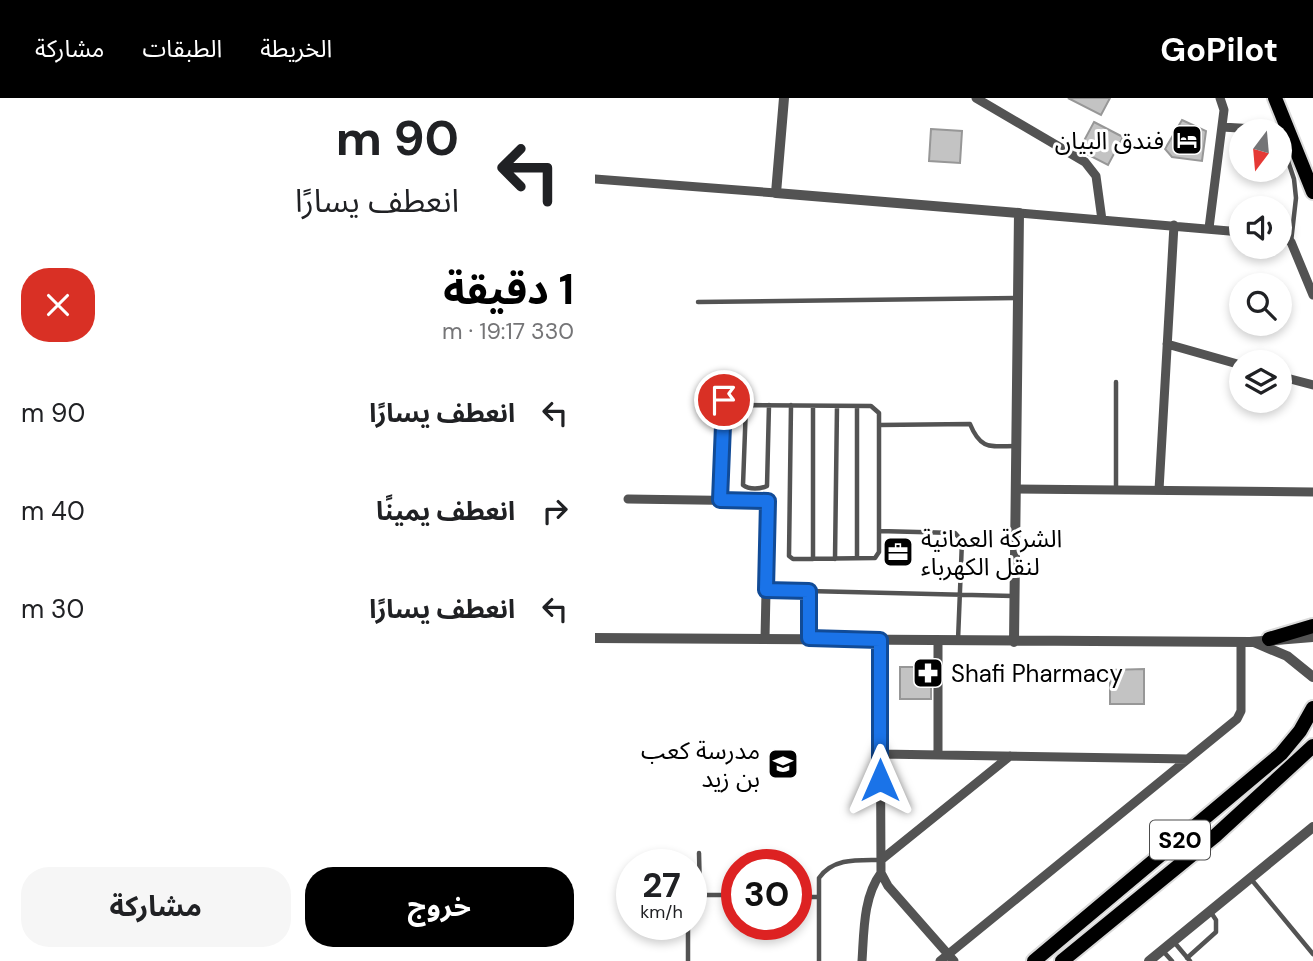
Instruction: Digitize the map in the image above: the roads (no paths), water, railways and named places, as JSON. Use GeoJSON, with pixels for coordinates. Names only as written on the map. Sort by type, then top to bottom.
{"type":"FeatureCollection","features":[{"type":"Feature","properties":{"kind":"main road"},"geometry":{"type":"LineString","coordinates":[[1275,98],[1279,119]]}},
{"type":"Feature","properties":{"kind":"main road"},"geometry":{"type":"LineString","coordinates":[[1292,153],[1313,192]]}},
{"type":"Feature","properties":{"kind":"main road"},"geometry":{"type":"LineString","coordinates":[[1269,639],[1313,626]]}},
{"type":"Feature","properties":{"kind":"main road","name":"S20"},"geometry":{"type":"LineString","coordinates":[[1034,961],[1281,754],[1300,731],[1313,708]]}},
{"type":"Feature","properties":{"kind":"main road","name":"S20"},"geometry":{"type":"LineString","coordinates":[[1062,961],[1215,836],[1313,746]]}},
{"type":"Feature","properties":{"kind":"street"},"geometry":{"type":"LineString","coordinates":[[776,193],[784,98]]}},
{"type":"Feature","properties":{"kind":"street"},"geometry":{"type":"LineString","coordinates":[[976,98],[1085,162],[1096,176],[1102,220]]}},
{"type":"Feature","properties":{"kind":"street"},"geometry":{"type":"LineString","coordinates":[[1209,228],[1224,110],[1220,98]]}},
{"type":"Feature","properties":{"kind":"street"},"geometry":{"type":"LineString","coordinates":[[1222,127],[1229,128]]}},
{"type":"Feature","properties":{"kind":"street"},"geometry":{"type":"LineString","coordinates":[[595,179],[1229,230]]}},
{"type":"Feature","properties":{"kind":"street"},"geometry":{"type":"LineString","coordinates":[[1013,642],[1019,213]]}},
{"type":"Feature","properties":{"kind":"street"},"geometry":{"type":"LineString","coordinates":[[1159,490],[1174,225]]}},
{"type":"Feature","properties":{"kind":"street"},"geometry":{"type":"LineString","coordinates":[[1292,244],[1313,295]]}},
{"type":"Feature","properties":{"kind":"street"},"geometry":{"type":"LineString","coordinates":[[1167,344],[1229,362]]}},
{"type":"Feature","properties":{"kind":"street"},"geometry":{"type":"LineString","coordinates":[[720,500],[725,375]]}},
{"type":"Feature","properties":{"kind":"street"},"geometry":{"type":"LineString","coordinates":[[1292,379],[1313,385]]}},
{"type":"Feature","properties":{"kind":"street"},"geometry":{"type":"LineString","coordinates":[[1016,489],[1313,492]]}},
{"type":"Feature","properties":{"kind":"street"},"geometry":{"type":"LineString","coordinates":[[628,499],[768,501],[765,638]]}},
{"type":"Feature","properties":{"kind":"street"},"geometry":{"type":"LineString","coordinates":[[595,638],[1245,642],[1313,637]]}},
{"type":"Feature","properties":{"kind":"street"},"geometry":{"type":"LineString","coordinates":[[880,640],[881,873],[888,886],[948,959],[1240,714],[1245,642]]}},
{"type":"Feature","properties":{"kind":"street"},"geometry":{"type":"LineString","coordinates":[[938,641],[938,755]]}},
{"type":"Feature","properties":{"kind":"street"},"geometry":{"type":"LineString","coordinates":[[1245,642],[1287,656],[1313,677]]}},
{"type":"Feature","properties":{"kind":"street"},"geometry":{"type":"LineString","coordinates":[[880,754],[1188,759]]}},
{"type":"Feature","properties":{"kind":"street"},"geometry":{"type":"LineString","coordinates":[[881,860],[1010,756]]}},
{"type":"Feature","properties":{"kind":"street"},"geometry":{"type":"LineString","coordinates":[[1149,961],[1313,827]]}},
{"type":"Feature","properties":{"kind":"street"},"geometry":{"type":"LineString","coordinates":[[862,961],[871,886],[881,873]]}},
{"type":"Feature","properties":{"kind":"lane"},"geometry":{"type":"LineString","coordinates":[[1292,172],[1296,198],[1292,233]]}},
{"type":"Feature","properties":{"kind":"lane"},"geometry":{"type":"LineString","coordinates":[[698,302],[1017,298]]}},
{"type":"Feature","properties":{"kind":"lane"},"geometry":{"type":"LineString","coordinates":[[1116,382],[1116,490]]}},
{"type":"Feature","properties":{"kind":"lane"},"geometry":{"type":"LineString","coordinates":[[769,404],[767,486],[762,489],[746,488],[743,485],[744,407],[769,404],[871,406],[879,413],[879,552],[875,558],[793,559],[789,555],[791,405]]}},
{"type":"Feature","properties":{"kind":"lane"},"geometry":{"type":"LineString","coordinates":[[813,405],[813,559]]}},
{"type":"Feature","properties":{"kind":"lane"},"geometry":{"type":"LineString","coordinates":[[835,559],[837,406]]}},
{"type":"Feature","properties":{"kind":"lane"},"geometry":{"type":"LineString","coordinates":[[857,406],[857,558]]}},
{"type":"Feature","properties":{"kind":"lane"},"geometry":{"type":"LineString","coordinates":[[879,425],[970,424],[976,438],[985,446],[1017,446]]}},
{"type":"Feature","properties":{"kind":"lane"},"geometry":{"type":"LineString","coordinates":[[879,531],[955,533],[962,541],[958,641]]}},
{"type":"Feature","properties":{"kind":"lane"},"geometry":{"type":"LineString","coordinates":[[766,590],[1014,596]]}},
{"type":"Feature","properties":{"kind":"lane"},"geometry":{"type":"LineString","coordinates":[[809,591],[809,638]]}},
{"type":"Feature","properties":{"kind":"lane"},"geometry":{"type":"LineString","coordinates":[[820,961],[819,878],[827,867],[851,860],[881,860]]}},
{"type":"Feature","properties":{"kind":"lane"},"geometry":{"type":"LineString","coordinates":[[1250,878],[1313,954]]}},
{"type":"Feature","properties":{"kind":"lane"},"geometry":{"type":"LineString","coordinates":[[812,897],[818,897]]}},
{"type":"Feature","properties":{"kind":"lane"},"geometry":{"type":"LineString","coordinates":[[1173,941],[1188,959],[1216,932],[1216,920],[1210,911]]}},
{"type":"Feature","properties":{"kind":"lane"},"geometry":{"type":"LineString","coordinates":[[688,940],[688,961]]}},
{"type":"Feature","properties":{"kind":"lane"},"geometry":{"type":"LineString","coordinates":[[1163,950],[1172,961]]}},
{"type":"Feature","properties":{"kind":"place","name":"فندق البيان"},"geometry":{"type":"Point","coordinates":[1187,140]}},
{"type":"Feature","properties":{"kind":"place","name":"الشرکة العمانیة لنقل الکهرباء"},"geometry":{"type":"Point","coordinates":[898,552]}},
{"type":"Feature","properties":{"kind":"place","name":"Shafi Pharmacy"},"geometry":{"type":"Point","coordinates":[928,673]}},
{"type":"Feature","properties":{"kind":"place","name":"مدرسة كعب بن زيد"},"geometry":{"type":"Point","coordinates":[783,764]}}]}
